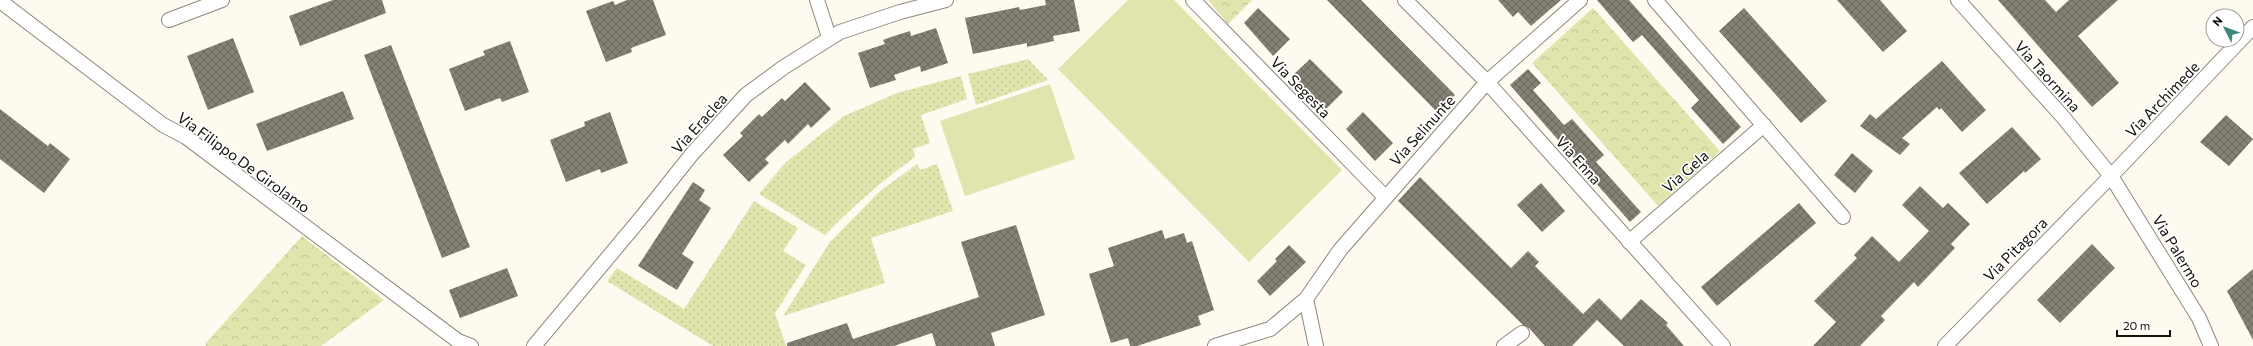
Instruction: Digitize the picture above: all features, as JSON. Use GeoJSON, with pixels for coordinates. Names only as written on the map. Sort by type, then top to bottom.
{"type":"FeatureCollection","features":[{"type":"Feature","properties":{"kind":"street"},"geometry":{"type":"LineString","coordinates":[[169,20],[222,0]]}},
{"type":"Feature","properties":{"kind":"street"},"geometry":{"type":"LineString","coordinates":[[818,0],[829,37]]}},
{"type":"Feature","properties":{"kind":"street","name":"Via Eraclea"},"geometry":{"type":"LineString","coordinates":[[534,346],[641,218],[692,154],[746,95],[829,37],[900,12],[946,0]]}},
{"type":"Feature","properties":{"kind":"street","name":"Via Segesta"},"geometry":{"type":"LineString","coordinates":[[1193,0],[1385,197]]}},
{"type":"Feature","properties":{"kind":"street","name":"Via Enna"},"geometry":{"type":"LineString","coordinates":[[1405,0],[1487,82],[1723,346]]}},
{"type":"Feature","properties":{"kind":"street","name":"Via Selinunte"},"geometry":{"type":"LineString","coordinates":[[1215,346],[1270,329],[1306,299],[1340,250],[1487,82],[1580,0]]}},
{"type":"Feature","properties":{"kind":"street"},"geometry":{"type":"LineString","coordinates":[[1655,0],[1843,217]]}},
{"type":"Feature","properties":{"kind":"street","name":"Via Taormina"},"geometry":{"type":"LineString","coordinates":[[1958,0],[2063,117],[2111,176]]}},
{"type":"Feature","properties":{"kind":"street","name":"Via Filippo De Girolamo"},"geometry":{"type":"LineString","coordinates":[[0,1],[163,125],[186,137],[458,341],[471,346]]}},
{"type":"Feature","properties":{"kind":"street","name":"Via Archimede"},"geometry":{"type":"LineString","coordinates":[[2111,176],[2253,27]]}},
{"type":"Feature","properties":{"kind":"street","name":"Via Gela"},"geometry":{"type":"LineString","coordinates":[[1629,242],[1764,125]]}},
{"type":"Feature","properties":{"kind":"street","name":"Via Pitagora"},"geometry":{"type":"LineString","coordinates":[[1945,346],[2111,176]]}},
{"type":"Feature","properties":{"kind":"street","name":"Via Palermo"},"geometry":{"type":"LineString","coordinates":[[2111,176],[2199,318],[2211,346]]}},
{"type":"Feature","properties":{"kind":"street"},"geometry":{"type":"LineString","coordinates":[[1306,299],[1316,346]]}},
{"type":"Feature","properties":{"kind":"street"},"geometry":{"type":"LineString","coordinates":[[1504,346],[1522,333]]}},
{"type":"Feature","properties":{"kind":"green space"},"geometry":{"type":"Polygon","coordinates":[[[1128,0],[1174,0],[1342,170],[1249,262],[1058,69],[1128,0]]]}},
{"type":"Feature","properties":{"kind":"green space"},"geometry":{"type":"Polygon","coordinates":[[[1208,0],[1252,0],[1228,24],[1208,0]]]}},
{"type":"Feature","properties":{"kind":"green space"},"geometry":{"type":"Polygon","coordinates":[[[1593,8],[1720,151],[1658,206],[1532,63],[1593,8]]]}},
{"type":"Feature","properties":{"kind":"green space"},"geometry":{"type":"Polygon","coordinates":[[[1028,59],[1048,80],[976,105],[968,74],[1028,59]]]}},
{"type":"Feature","properties":{"kind":"green space"},"geometry":{"type":"Polygon","coordinates":[[[961,76],[967,99],[921,115],[930,143],[913,149],[915,157],[868,194],[825,235],[759,194],[785,163],[844,116],[897,93],[961,76]]]}},
{"type":"Feature","properties":{"kind":"green space"},"geometry":{"type":"Polygon","coordinates":[[[1050,84],[1075,159],[965,196],[940,121],[1050,84]]]}},
{"type":"Feature","properties":{"kind":"green space"},"geometry":{"type":"Polygon","coordinates":[[[917,164],[920,170],[937,164],[953,211],[871,238],[885,283],[783,316],[830,242],[879,192],[917,164]]]}},
{"type":"Feature","properties":{"kind":"green space"},"geometry":{"type":"Polygon","coordinates":[[[754,201],[798,228],[783,251],[806,265],[775,313],[786,346],[713,346],[607,281],[617,268],[684,309],[754,201]]]}},
{"type":"Feature","properties":{"kind":"green space"},"geometry":{"type":"Polygon","coordinates":[[[302,236],[384,300],[321,346],[206,346],[205,344],[302,236]]]}},
{"type":"Feature","properties":{"kind":"building"},"geometry":{"type":"Polygon","coordinates":[[[333,0],[382,0],[386,13],[300,46],[289,16],[333,0]]]}},
{"type":"Feature","properties":{"kind":"building"},"geometry":{"type":"Polygon","coordinates":[[[627,0],[653,0],[666,35],[631,48],[632,52],[606,62],[586,11],[613,1],[615,5],[627,0]]]}},
{"type":"Feature","properties":{"kind":"building"},"geometry":{"type":"Polygon","coordinates":[[[1045,0],[1074,0],[1080,31],[1053,36],[1054,41],[1027,47],[1027,43],[973,54],[965,18],[1019,7],[1020,10],[1046,5],[1045,0]]]}},
{"type":"Feature","properties":{"kind":"building"},"geometry":{"type":"Polygon","coordinates":[[[1327,0],[1361,0],[1455,95],[1437,112],[1327,0]]]}},
{"type":"Feature","properties":{"kind":"building"},"geometry":{"type":"Polygon","coordinates":[[[1498,0],[1561,0],[1531,26],[1518,12],[1513,17],[1498,0]]]}},
{"type":"Feature","properties":{"kind":"building"},"geometry":{"type":"Polygon","coordinates":[[[1597,0],[1629,0],[1741,127],[1723,144],[1691,108],[1699,100],[1642,35],[1633,42],[1597,0]]]}},
{"type":"Feature","properties":{"kind":"building"},"geometry":{"type":"Polygon","coordinates":[[[1837,0],[1880,0],[1907,31],[1883,52],[1837,0]]]}},
{"type":"Feature","properties":{"kind":"building"},"geometry":{"type":"Polygon","coordinates":[[[1998,0],[2045,0],[2056,12],[2069,0],[2118,0],[2078,36],[2119,83],[2092,107],[1998,0]]]}},
{"type":"Feature","properties":{"kind":"building"},"geometry":{"type":"Polygon","coordinates":[[[1258,8],[1290,39],[1273,56],[1244,23],[1258,8]]]}},
{"type":"Feature","properties":{"kind":"building"},"geometry":{"type":"Polygon","coordinates":[[[1744,8],[1827,101],[1801,123],[1719,31],[1744,8]]]}},
{"type":"Feature","properties":{"kind":"building"},"geometry":{"type":"Polygon","coordinates":[[[936,28],[948,63],[921,72],[920,66],[894,75],[896,80],[870,88],[858,53],[885,44],[883,40],[891,37],[910,31],[911,36],[936,28]]]}},
{"type":"Feature","properties":{"kind":"building"},"geometry":{"type":"Polygon","coordinates":[[[233,38],[254,92],[208,110],[187,56],[233,38]]]}},
{"type":"Feature","properties":{"kind":"building"},"geometry":{"type":"Polygon","coordinates":[[[510,41],[529,92],[502,102],[500,98],[465,111],[449,69],[485,55],[483,51],[510,41]]]}},
{"type":"Feature","properties":{"kind":"building"},"geometry":{"type":"Polygon","coordinates":[[[391,45],[470,247],[442,258],[364,55],[391,45]]]}},
{"type":"Feature","properties":{"kind":"building"},"geometry":{"type":"Polygon","coordinates":[[[1310,59],[1343,92],[1325,110],[1292,76],[1310,59]]]}},
{"type":"Feature","properties":{"kind":"building"},"geometry":{"type":"Polygon","coordinates":[[[1942,61],[1986,110],[1962,132],[1941,108],[1939,110],[1937,107],[1902,138],[1910,144],[1900,155],[1860,126],[1870,114],[1876,119],[1942,61]]]}},
{"type":"Feature","properties":{"kind":"building"},"geometry":{"type":"Polygon","coordinates":[[[1528,69],[1541,83],[1533,90],[1564,125],[1572,119],[1604,155],[1596,162],[1641,212],[1630,222],[1510,85],[1528,69]]]}},
{"type":"Feature","properties":{"kind":"building"},"geometry":{"type":"Polygon","coordinates":[[[805,82],[831,109],[811,128],[808,124],[788,144],[785,140],[765,159],[769,163],[749,182],[723,155],[743,136],[740,133],[759,114],[762,117],[782,98],[785,101],[805,82]]]}},
{"type":"Feature","properties":{"kind":"building"},"geometry":{"type":"Polygon","coordinates":[[[343,91],[354,119],[267,151],[256,124],[343,91]]]}},
{"type":"Feature","properties":{"kind":"building"},"geometry":{"type":"Polygon","coordinates":[[[0,109],[48,146],[50,143],[70,159],[44,193],[0,159],[0,109]]]}},
{"type":"Feature","properties":{"kind":"building"},"geometry":{"type":"Polygon","coordinates":[[[610,112],[628,163],[601,173],[600,169],[566,182],[550,140],[585,126],[584,122],[610,112]]]}},
{"type":"Feature","properties":{"kind":"building"},"geometry":{"type":"Polygon","coordinates":[[[1363,112],[1393,143],[1375,161],[1346,129],[1363,112]]]}},
{"type":"Feature","properties":{"kind":"building"},"geometry":{"type":"Polygon","coordinates":[[[2226,115],[2253,139],[2229,166],[2200,142],[2226,115]]]}},
{"type":"Feature","properties":{"kind":"building"},"geometry":{"type":"Polygon","coordinates":[[[2012,127],[2041,159],[2025,173],[2024,171],[1987,204],[1959,173],[2012,127]]]}},
{"type":"Feature","properties":{"kind":"building"},"geometry":{"type":"Polygon","coordinates":[[[1852,153],[1873,171],[1855,193],[1834,175],[1852,153]]]}},
{"type":"Feature","properties":{"kind":"building"},"geometry":{"type":"Polygon","coordinates":[[[1420,177],[1511,268],[1528,251],[1539,262],[1535,266],[1583,314],[1599,298],[1621,320],[1641,299],[1668,323],[1666,325],[1684,346],[1624,346],[1597,320],[1572,346],[1545,346],[1529,328],[1523,325],[1398,201],[1420,177]]]}},
{"type":"Feature","properties":{"kind":"building"},"geometry":{"type":"Polygon","coordinates":[[[693,182],[705,190],[699,200],[711,208],[682,254],[694,262],[677,290],[638,266],[693,182]]]}},
{"type":"Feature","properties":{"kind":"building"},"geometry":{"type":"Polygon","coordinates":[[[1541,183],[1565,211],[1542,232],[1517,205],[1541,183]]]}},
{"type":"Feature","properties":{"kind":"building"},"geometry":{"type":"Polygon","coordinates":[[[1920,186],[1943,208],[1948,203],[1970,224],[1951,244],[1955,248],[1918,287],[1914,282],[1881,316],[1885,320],[1860,346],[1813,346],[1836,322],[1814,301],[1857,258],[1854,255],[1872,236],[1899,262],[1929,231],[1902,205],[1920,186]]]}},
{"type":"Feature","properties":{"kind":"building"},"geometry":{"type":"Polygon","coordinates":[[[1799,203],[1816,223],[1717,306],[1701,287],[1799,203]]]}},
{"type":"Feature","properties":{"kind":"building"},"geometry":{"type":"Polygon","coordinates":[[[1016,225],[1045,315],[991,333],[995,346],[936,346],[932,333],[894,346],[787,346],[787,343],[847,323],[853,339],[979,297],[961,242],[1016,225]]]}},
{"type":"Feature","properties":{"kind":"building"},"geometry":{"type":"Polygon","coordinates":[[[1162,230],[1165,239],[1184,233],[1187,243],[1192,241],[1214,310],[1198,316],[1201,325],[1137,346],[1130,346],[1128,338],[1111,343],[1089,274],[1114,266],[1108,248],[1162,230]]]}},
{"type":"Feature","properties":{"kind":"building"},"geometry":{"type":"Polygon","coordinates":[[[2092,244],[2115,268],[2060,323],[2037,300],[2092,244]]]}},
{"type":"Feature","properties":{"kind":"building"},"geometry":{"type":"Polygon","coordinates":[[[1289,245],[1306,262],[1270,296],[1257,281],[1277,261],[1275,259],[1289,245]]]}},
{"type":"Feature","properties":{"kind":"building"},"geometry":{"type":"Polygon","coordinates":[[[507,268],[518,296],[460,318],[449,290],[507,268]]]}},
{"type":"Feature","properties":{"kind":"building"},"geometry":{"type":"Polygon","coordinates":[[[2253,269],[2253,340],[2227,291],[2253,269]]]}}]}
